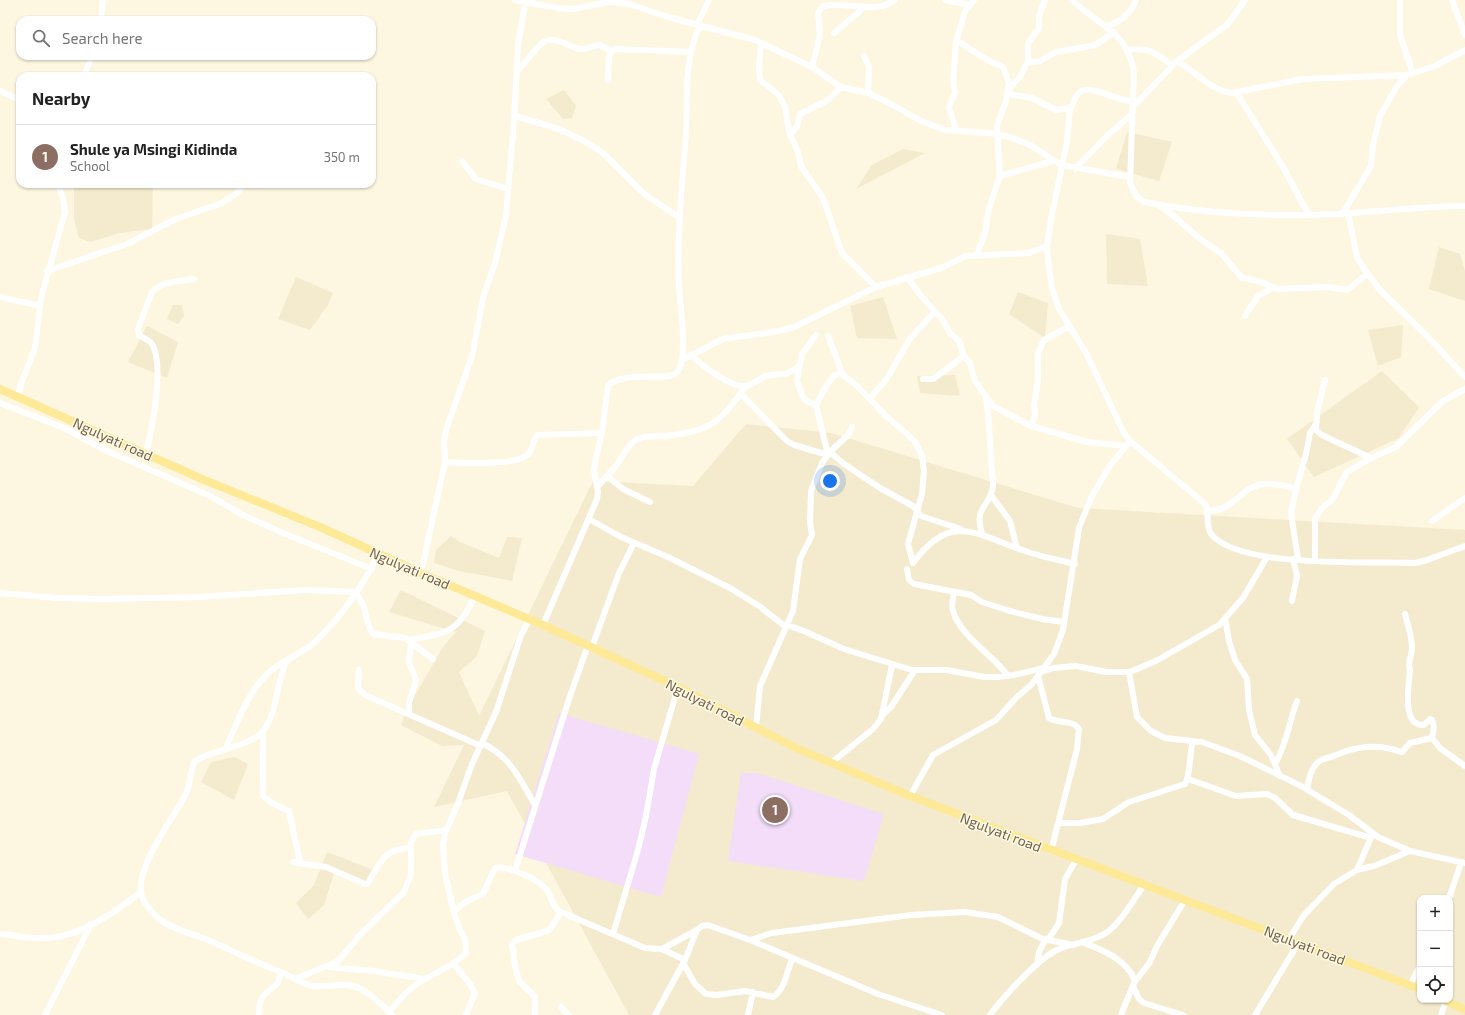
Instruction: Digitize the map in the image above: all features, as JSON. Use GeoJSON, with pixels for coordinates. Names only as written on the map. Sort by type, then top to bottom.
{"type":"FeatureCollection","features":[{"type":"Feature","properties":{"kind":"main road","name":"Ngulyati road"},"geometry":{"type":"LineString","coordinates":[[0,389],[202,479],[320,527],[421,574],[530,619],[590,646],[678,687],[796,748],[831,763],[910,796],[1051,851],[1299,942],[1417,988]]}},
{"type":"Feature","properties":{"kind":"main road"},"geometry":{"type":"LineString","coordinates":[[1449,1003],[1465,1010]]}},
{"type":"Feature","properties":{"kind":"street"},"geometry":{"type":"LineString","coordinates":[[101,16],[103,0]]}},
{"type":"Feature","properties":{"kind":"street"},"geometry":{"type":"LineString","coordinates":[[515,0],[558,8],[587,7],[609,2],[629,4],[761,43],[812,67],[841,87],[868,93],[921,121],[945,130],[996,134],[1030,146],[1061,165],[1075,169],[1130,177]]}},
{"type":"Feature","properties":{"kind":"street"},"geometry":{"type":"LineString","coordinates":[[587,0],[587,7]]}},
{"type":"Feature","properties":{"kind":"street"},"geometry":{"type":"LineString","coordinates":[[543,625],[597,499],[598,486],[594,471],[602,433],[608,385],[614,381],[627,378],[660,377],[676,374],[682,360],[684,326],[679,285],[680,218],[686,129],[686,82],[692,42],[709,0]]}},
{"type":"Feature","properties":{"kind":"street"},"geometry":{"type":"LineString","coordinates":[[812,67],[820,34],[818,19],[819,10],[828,5],[866,7],[889,4],[895,0]]}},
{"type":"Feature","properties":{"kind":"street"},"geometry":{"type":"LineString","coordinates":[[945,0],[971,3],[965,12],[956,40],[953,78],[955,92],[949,107],[956,130]]}},
{"type":"Feature","properties":{"kind":"street"},"geometry":{"type":"LineString","coordinates":[[1028,62],[1028,43],[1039,28],[1039,16],[1045,0]]}},
{"type":"Feature","properties":{"kind":"street"},"geometry":{"type":"LineString","coordinates":[[1072,0],[1114,32],[1123,41],[1132,62],[1134,73],[1130,177],[1132,191],[1138,200],[1157,205],[1214,212],[1308,214],[1465,206]]}},
{"type":"Feature","properties":{"kind":"street"},"geometry":{"type":"LineString","coordinates":[[1106,27],[1116,23],[1128,13],[1136,0]]}},
{"type":"Feature","properties":{"kind":"street"},"geometry":{"type":"LineString","coordinates":[[1075,169],[1132,111],[1177,61],[1228,24],[1245,0]]}},
{"type":"Feature","properties":{"kind":"street"},"geometry":{"type":"LineString","coordinates":[[1400,0],[1400,35],[1410,74]]}},
{"type":"Feature","properties":{"kind":"street"},"geometry":{"type":"LineString","coordinates":[[1452,0],[1465,35]]}},
{"type":"Feature","properties":{"kind":"street"},"geometry":{"type":"LineString","coordinates":[[421,574],[445,462],[444,442],[446,430],[472,356],[484,294],[495,263],[506,215],[515,116],[518,45],[525,3]]}},
{"type":"Feature","properties":{"kind":"street"},"geometry":{"type":"LineString","coordinates":[[834,33],[866,7]]}},
{"type":"Feature","properties":{"kind":"street"},"geometry":{"type":"LineString","coordinates":[[977,254],[985,233],[989,208],[1000,176],[996,134],[999,117],[1008,92],[1020,77],[1024,65],[1028,62],[1040,61],[1056,52],[1096,46],[1114,32]]}},
{"type":"Feature","properties":{"kind":"street"},"geometry":{"type":"LineString","coordinates":[[956,40],[989,61],[1003,67],[1007,76],[1008,92]]}},
{"type":"Feature","properties":{"kind":"street"},"geometry":{"type":"LineString","coordinates":[[517,71],[529,60],[543,42],[547,41],[562,42],[581,50],[600,45],[611,51],[614,49],[690,52]]}},
{"type":"Feature","properties":{"kind":"street"},"geometry":{"type":"LineString","coordinates":[[761,43],[759,67],[760,80],[778,94],[785,106],[790,135],[798,152],[801,166],[823,198],[842,253],[876,288]]}},
{"type":"Feature","properties":{"kind":"street"},"geometry":{"type":"LineString","coordinates":[[1127,50],[1146,49],[1163,58],[1172,66]]}},
{"type":"Feature","properties":{"kind":"street"},"geometry":{"type":"LineString","coordinates":[[1177,61],[1222,92],[1236,92],[1303,79],[1410,74],[1448,61],[1465,50]]}},
{"type":"Feature","properties":{"kind":"street"},"geometry":{"type":"LineString","coordinates":[[608,80],[611,51]]}},
{"type":"Feature","properties":{"kind":"street"},"geometry":{"type":"LineString","coordinates":[[864,56],[869,67],[868,93]]}},
{"type":"Feature","properties":{"kind":"street"},"geometry":{"type":"LineString","coordinates":[[86,72],[90,60]]}},
{"type":"Feature","properties":{"kind":"street"},"geometry":{"type":"LineString","coordinates":[[1410,74],[1398,85],[1380,116],[1374,139],[1371,166],[1346,213],[1357,257],[1367,274],[1380,290],[1431,340],[1465,377]]}},
{"type":"Feature","properties":{"kind":"street"},"geometry":{"type":"LineString","coordinates":[[790,135],[797,127],[800,114],[828,100],[841,87]]}},
{"type":"Feature","properties":{"kind":"street"},"geometry":{"type":"LineString","coordinates":[[1132,101],[1120,101],[1086,89],[1079,92],[1076,96],[1070,109],[1068,134],[1047,246],[1052,288],[1059,309],[1086,353],[1127,443],[1205,504],[1208,529],[1217,540],[1242,552],[1267,557],[1342,563],[1376,561],[1416,563],[1465,546]]}},
{"type":"Feature","properties":{"kind":"street"},"geometry":{"type":"LineString","coordinates":[[0,91],[16,98]]}},
{"type":"Feature","properties":{"kind":"street"},"geometry":{"type":"LineString","coordinates":[[1008,92],[1032,98],[1056,110],[1070,109]]}},
{"type":"Feature","properties":{"kind":"street"},"geometry":{"type":"LineString","coordinates":[[1236,92],[1282,165],[1308,214]]}},
{"type":"Feature","properties":{"kind":"street"},"geometry":{"type":"LineString","coordinates":[[515,116],[559,129],[588,143],[604,154],[644,194],[680,218]]}},
{"type":"Feature","properties":{"kind":"street"},"geometry":{"type":"LineString","coordinates":[[462,161],[476,179],[508,189]]}},
{"type":"Feature","properties":{"kind":"street"},"geometry":{"type":"LineString","coordinates":[[1000,176],[1054,161]]}},
{"type":"Feature","properties":{"kind":"street"},"geometry":{"type":"LineString","coordinates":[[18,397],[21,384],[35,348],[40,306],[47,271],[65,212],[63,198],[59,188]]}},
{"type":"Feature","properties":{"kind":"street"},"geometry":{"type":"LineString","coordinates":[[47,271],[122,246],[181,217],[222,203],[236,194],[241,188]]}},
{"type":"Feature","properties":{"kind":"street"},"geometry":{"type":"LineString","coordinates":[[1157,205],[1175,217],[1200,239],[1222,254],[1239,277],[1258,281],[1272,288],[1290,290],[1328,287],[1347,290],[1367,274]]}},
{"type":"Feature","properties":{"kind":"street"},"geometry":{"type":"LineString","coordinates":[[682,360],[723,339],[779,331],[794,327],[876,288],[907,277],[940,268],[966,256],[977,254],[1028,253],[1047,246]]}},
{"type":"Feature","properties":{"kind":"street"},"geometry":{"type":"LineString","coordinates":[[907,277],[920,296],[935,311],[950,333],[959,341],[964,356],[970,363],[975,381],[993,406],[1032,426],[1087,442],[1127,443]]}},
{"type":"Feature","properties":{"kind":"street"},"geometry":{"type":"LineString","coordinates":[[146,454],[153,420],[158,370],[153,347],[148,340],[139,335],[138,329],[152,292],[156,288],[164,284],[194,279]]}},
{"type":"Feature","properties":{"kind":"street"},"geometry":{"type":"LineString","coordinates":[[1245,316],[1258,296],[1272,288]]}},
{"type":"Feature","properties":{"kind":"street"},"geometry":{"type":"LineString","coordinates":[[0,297],[40,306]]}},
{"type":"Feature","properties":{"kind":"street"},"geometry":{"type":"LineString","coordinates":[[870,398],[886,380],[910,340],[935,311]]}},
{"type":"Feature","properties":{"kind":"street"},"geometry":{"type":"LineString","coordinates":[[1032,426],[1038,380],[1038,352],[1044,340],[1070,326]]}},
{"type":"Feature","properties":{"kind":"street"},"geometry":{"type":"LineString","coordinates":[[816,335],[802,354],[797,380],[802,396],[808,402],[816,405]]}},
{"type":"Feature","properties":{"kind":"street"},"geometry":{"type":"LineString","coordinates":[[828,336],[841,372],[916,443],[922,456],[924,482],[908,544],[913,563],[936,538],[948,532],[962,530]]}},
{"type":"Feature","properties":{"kind":"street"},"geometry":{"type":"LineString","coordinates":[[691,355],[699,362],[733,384],[746,386]]}},
{"type":"Feature","properties":{"kind":"street"},"geometry":{"type":"LineString","coordinates":[[922,379],[933,379],[964,356]]}},
{"type":"Feature","properties":{"kind":"street"},"geometry":{"type":"LineString","coordinates":[[598,486],[635,440],[641,437],[673,435],[708,427],[717,422],[746,386],[765,376],[787,374],[800,365]]}},
{"type":"Feature","properties":{"kind":"street"},"geometry":{"type":"LineString","coordinates":[[829,454],[816,405],[826,386],[834,376],[841,372]]}},
{"type":"Feature","properties":{"kind":"street"},"geometry":{"type":"LineString","coordinates":[[1325,380],[1320,397],[1316,430],[1322,435],[1371,458]]}},
{"type":"Feature","properties":{"kind":"street"},"geometry":{"type":"LineString","coordinates":[[1315,561],[1315,519],[1322,508],[1332,500],[1347,472],[1371,458],[1396,447],[1443,401],[1465,389]]}},
{"type":"Feature","properties":{"kind":"street"},"geometry":{"type":"LineString","coordinates":[[741,394],[787,441],[794,445],[829,454],[892,496],[913,506],[921,516],[962,530],[982,534],[1017,548],[1075,564]]}},
{"type":"Feature","properties":{"kind":"street"},"geometry":{"type":"LineString","coordinates":[[982,534],[979,524],[980,512],[991,495],[993,476],[990,425],[986,398]]}},
{"type":"Feature","properties":{"kind":"street"},"geometry":{"type":"LineString","coordinates":[[0,403],[64,428],[105,450],[210,496],[244,515],[283,533],[372,569]]}},
{"type":"Feature","properties":{"kind":"street"},"geometry":{"type":"LineString","coordinates":[[1292,601],[1297,576],[1291,513],[1310,433],[1316,424]]}},
{"type":"Feature","properties":{"kind":"street"},"geometry":{"type":"LineString","coordinates":[[756,727],[760,686],[793,611],[797,592],[800,559],[812,535],[810,522],[811,491],[819,470],[829,454],[848,435],[852,427]]}},
{"type":"Feature","properties":{"kind":"street"},"geometry":{"type":"LineString","coordinates":[[445,462],[487,463],[523,458],[530,453],[534,441],[538,435],[602,433]]}},
{"type":"Feature","properties":{"kind":"street"},"geometry":{"type":"LineString","coordinates":[[910,796],[933,755],[996,720],[1041,672],[1054,654],[1062,637],[1075,564],[1079,528],[1091,498],[1109,467],[1127,443]]}},
{"type":"Feature","properties":{"kind":"street"},"geometry":{"type":"LineString","coordinates":[[607,476],[623,489],[650,502]]}},
{"type":"Feature","properties":{"kind":"street"},"geometry":{"type":"LineString","coordinates":[[1207,511],[1218,511],[1225,508],[1258,485],[1277,484],[1296,490]]}},
{"type":"Feature","properties":{"kind":"street"},"geometry":{"type":"LineString","coordinates":[[991,495],[1010,521],[1017,548]]}},
{"type":"Feature","properties":{"kind":"street"},"geometry":{"type":"LineString","coordinates":[[1432,521],[1465,498]]}},
{"type":"Feature","properties":{"kind":"street"},"geometry":{"type":"LineString","coordinates":[[589,519],[634,543],[730,588],[787,626],[804,631],[844,649],[892,665],[915,670],[946,670],[985,677],[1008,676],[1041,672],[1054,668],[1076,666],[1106,672],[1129,672],[1142,668],[1179,649],[1219,625],[1243,598],[1267,557]]}},
{"type":"Feature","properties":{"kind":"street"},"geometry":{"type":"LineString","coordinates":[[515,871],[569,699],[619,573],[634,543]]}},
{"type":"Feature","properties":{"kind":"street"},"geometry":{"type":"LineString","coordinates":[[225,750],[256,687],[268,673],[314,643],[372,569],[378,554]]}},
{"type":"Feature","properties":{"kind":"street"},"geometry":{"type":"LineString","coordinates":[[907,569],[909,580],[914,584],[971,595],[982,602],[1023,615],[1064,622]]}},
{"type":"Feature","properties":{"kind":"street"},"geometry":{"type":"LineString","coordinates":[[0,593],[58,598],[112,599],[198,597],[306,590],[355,592]]}},
{"type":"Feature","properties":{"kind":"street"},"geometry":{"type":"LineString","coordinates":[[355,592],[364,605],[372,634],[380,636],[397,636],[410,641],[433,659]]}},
{"type":"Feature","properties":{"kind":"street"},"geometry":{"type":"LineString","coordinates":[[954,592],[952,605],[956,618],[974,642],[996,660],[1008,676]]}},
{"type":"Feature","properties":{"kind":"street"},"geometry":{"type":"LineString","coordinates":[[410,641],[445,633],[458,625],[475,596]]}},
{"type":"Feature","properties":{"kind":"street"},"geometry":{"type":"LineString","coordinates":[[1405,614],[1412,639],[1412,651],[1408,663],[1410,670],[1408,715],[1412,721],[1420,725],[1424,725],[1430,719],[1432,720],[1434,727],[1432,738],[1440,748],[1465,766]]}},
{"type":"Feature","properties":{"kind":"street"},"geometry":{"type":"LineString","coordinates":[[1225,618],[1229,641],[1235,660],[1247,678],[1249,710],[1256,735],[1271,755],[1280,776]]}},
{"type":"Feature","properties":{"kind":"street"},"geometry":{"type":"LineString","coordinates":[[263,732],[225,750],[195,761],[186,794],[150,856],[141,882],[140,892],[146,904],[167,925],[199,936],[250,961],[281,972],[311,986],[322,987],[349,984],[366,990],[390,1013],[401,996],[425,979],[454,964],[466,953],[465,938],[460,930],[454,911],[443,857],[446,830],[496,712],[521,635],[530,619]]}},
{"type":"Feature","properties":{"kind":"street"},"geometry":{"type":"LineString","coordinates":[[409,714],[409,702],[416,680],[409,662],[410,641]]}},
{"type":"Feature","properties":{"kind":"street"},"geometry":{"type":"LineString","coordinates":[[287,660],[274,705],[263,732],[265,775],[263,793],[266,799],[289,811],[300,862]]}},
{"type":"Feature","properties":{"kind":"street"},"geometry":{"type":"LineString","coordinates":[[883,715],[892,665]]}},
{"type":"Feature","properties":{"kind":"street"},"geometry":{"type":"LineString","coordinates":[[359,670],[359,690],[365,694],[481,745],[507,760],[515,769],[535,805]]}},
{"type":"Feature","properties":{"kind":"street"},"geometry":{"type":"LineString","coordinates":[[831,763],[873,729],[891,707],[915,670]]}},
{"type":"Feature","properties":{"kind":"street"},"geometry":{"type":"LineString","coordinates":[[1041,672],[1049,718],[1055,721],[1074,724],[1079,729],[1077,749],[1051,851]]}},
{"type":"Feature","properties":{"kind":"street"},"geometry":{"type":"LineString","coordinates":[[1129,672],[1137,717],[1151,731],[1165,738],[1202,742],[1240,756],[1307,789],[1348,815],[1372,836]]}},
{"type":"Feature","properties":{"kind":"street"},"geometry":{"type":"LineString","coordinates":[[613,934],[639,843],[654,770],[678,687]]}},
{"type":"Feature","properties":{"kind":"street"},"geometry":{"type":"LineString","coordinates":[[1275,764],[1283,750],[1290,719],[1297,701]]}},
{"type":"Feature","properties":{"kind":"street"},"geometry":{"type":"LineString","coordinates":[[1307,789],[1313,768],[1318,762],[1344,751],[1369,746],[1393,747],[1402,752],[1410,743],[1432,738]]}},
{"type":"Feature","properties":{"kind":"street"},"geometry":{"type":"LineString","coordinates":[[1059,823],[1087,822],[1103,819],[1129,802],[1185,784],[1188,779],[1189,757],[1193,741]]}},
{"type":"Feature","properties":{"kind":"street"},"geometry":{"type":"LineString","coordinates":[[1188,779],[1236,796],[1267,794],[1275,798],[1293,815],[1372,836],[1410,851],[1463,863],[1450,895]]}},
{"type":"Feature","properties":{"kind":"street"},"geometry":{"type":"LineString","coordinates":[[295,979],[338,961],[360,935],[404,892],[410,874],[413,837],[416,834],[446,830]]}},
{"type":"Feature","properties":{"kind":"street"},"geometry":{"type":"LineString","coordinates":[[1357,870],[1372,836]]}},
{"type":"Feature","properties":{"kind":"street"},"geometry":{"type":"LineString","coordinates":[[293,862],[326,867],[365,884],[368,883],[382,859],[391,851],[411,848]]}},
{"type":"Feature","properties":{"kind":"street"},"geometry":{"type":"LineString","coordinates":[[1289,939],[1304,915],[1334,884],[1357,870],[1374,866],[1410,851]]}},
{"type":"Feature","properties":{"kind":"street"},"geometry":{"type":"LineString","coordinates":[[1037,965],[1039,952],[1059,923],[1065,879],[1076,860]]}},
{"type":"Feature","properties":{"kind":"street"},"geometry":{"type":"LineString","coordinates":[[454,911],[482,894],[495,868],[504,868],[515,871],[545,887],[555,906],[562,912],[645,948],[662,949],[684,962],[695,984],[706,994],[717,995],[745,991],[773,997],[778,994],[783,986],[792,959]]}},
{"type":"Feature","properties":{"kind":"street"},"geometry":{"type":"LineString","coordinates":[[990,1015],[1013,988],[1037,965],[1055,951],[1105,934],[1119,920],[1144,885]]}},
{"type":"Feature","properties":{"kind":"street"},"geometry":{"type":"LineString","coordinates":[[0,934],[50,938],[62,936],[91,924],[119,909],[140,892]]}},
{"type":"Feature","properties":{"kind":"street"},"geometry":{"type":"LineString","coordinates":[[1121,1015],[1134,983],[1150,962],[1157,946],[1185,900]]}},
{"type":"Feature","properties":{"kind":"street"},"geometry":{"type":"LineString","coordinates":[[535,1015],[535,997],[519,981],[516,974],[512,944],[516,940],[551,928],[562,912]]}},
{"type":"Feature","properties":{"kind":"street"},"geometry":{"type":"LineString","coordinates":[[750,940],[772,933],[911,915],[965,912],[998,917],[1047,940],[1074,944]]}},
{"type":"Feature","properties":{"kind":"street"},"geometry":{"type":"LineString","coordinates":[[45,1015],[91,924]]}},
{"type":"Feature","properties":{"kind":"street"},"geometry":{"type":"LineString","coordinates":[[662,949],[702,926],[708,925],[750,940],[878,994],[942,1015]]}},
{"type":"Feature","properties":{"kind":"street"},"geometry":{"type":"LineString","coordinates":[[655,1015],[684,962],[697,930]]}},
{"type":"Feature","properties":{"kind":"street"},"geometry":{"type":"LineString","coordinates":[[1081,942],[1105,952],[1125,965],[1132,973],[1139,999],[1183,1015]]}},
{"type":"Feature","properties":{"kind":"street"},"geometry":{"type":"LineString","coordinates":[[1255,1015],[1299,942]]}},
{"type":"Feature","properties":{"kind":"street"},"geometry":{"type":"LineString","coordinates":[[454,964],[470,984],[475,993],[466,1015]]}},
{"type":"Feature","properties":{"kind":"street"},"geometry":{"type":"LineString","coordinates":[[324,966],[374,971],[425,979]]}},
{"type":"Feature","properties":{"kind":"street"},"geometry":{"type":"LineString","coordinates":[[1410,985],[1419,967]]}},
{"type":"Feature","properties":{"kind":"street"},"geometry":{"type":"LineString","coordinates":[[259,1015],[261,1002],[265,992],[278,983],[281,972]]}},
{"type":"Feature","properties":{"kind":"street"},"geometry":{"type":"LineString","coordinates":[[748,1015],[753,992]]}},
{"type":"Feature","properties":{"kind":"street"},"geometry":{"type":"LineString","coordinates":[[1441,1015],[1444,1003]]}},
{"type":"Feature","properties":{"kind":"street"},"geometry":{"type":"LineString","coordinates":[[561,1007],[569,1015]]}},
{"type":"Feature","properties":{"kind":"shaded area"},"geometry":{"type":"Polygon","coordinates":[[[564,90],[576,106],[572,118],[563,119],[546,99],[564,90]]]}},
{"type":"Feature","properties":{"kind":"shaded area"},"geometry":{"type":"Polygon","coordinates":[[[1127,132],[1172,142],[1159,181],[1116,169],[1127,132]]]}},
{"type":"Feature","properties":{"kind":"shaded area"},"geometry":{"type":"Polygon","coordinates":[[[903,149],[925,153],[856,189],[872,165],[903,149]]]}},
{"type":"Feature","properties":{"kind":"shaded area"},"geometry":{"type":"Polygon","coordinates":[[[74,188],[153,188],[152,229],[120,233],[90,242],[79,238],[74,219],[74,188]]]}},
{"type":"Feature","properties":{"kind":"shaded area"},"geometry":{"type":"Polygon","coordinates":[[[1106,234],[1140,239],[1148,286],[1107,284],[1106,234]]]}},
{"type":"Feature","properties":{"kind":"shaded area"},"geometry":{"type":"Polygon","coordinates":[[[1439,247],[1460,254],[1465,271],[1465,301],[1429,289],[1439,247]]]}},
{"type":"Feature","properties":{"kind":"shaded area"},"geometry":{"type":"Polygon","coordinates":[[[296,277],[333,293],[328,305],[310,330],[278,319],[296,277]]]}},
{"type":"Feature","properties":{"kind":"shaded area"},"geometry":{"type":"Polygon","coordinates":[[[1018,292],[1048,303],[1045,338],[1009,314],[1018,292]]]}},
{"type":"Feature","properties":{"kind":"shaded area"},"geometry":{"type":"Polygon","coordinates":[[[883,297],[897,339],[857,338],[850,306],[883,297]]]}},
{"type":"Feature","properties":{"kind":"shaded area"},"geometry":{"type":"Polygon","coordinates":[[[173,305],[182,305],[184,316],[178,324],[167,319],[173,305]]]}},
{"type":"Feature","properties":{"kind":"shaded area"},"geometry":{"type":"Polygon","coordinates":[[[1403,325],[1401,357],[1378,366],[1368,330],[1403,325]]]}},
{"type":"Feature","properties":{"kind":"shaded area"},"geometry":{"type":"Polygon","coordinates":[[[147,326],[178,342],[167,378],[128,362],[147,326]]]}},
{"type":"Feature","properties":{"kind":"shaded area"},"geometry":{"type":"Polygon","coordinates":[[[1382,371],[1419,407],[1399,438],[1314,477],[1287,439],[1382,371]]]}},
{"type":"Feature","properties":{"kind":"shaded area"},"geometry":{"type":"Polygon","coordinates":[[[955,375],[960,396],[920,393],[917,376],[955,375]]]}},
{"type":"Feature","properties":{"kind":"shaded area"},"geometry":{"type":"Polygon","coordinates":[[[746,424],[831,433],[1078,508],[1465,530],[1465,1015],[629,1015],[507,791],[434,807],[464,745],[442,746],[401,725],[407,709],[443,647],[456,632],[389,612],[401,590],[485,631],[477,656],[459,672],[479,716],[593,481],[693,486],[746,424]]]}},
{"type":"Feature","properties":{"kind":"shaded area"},"geometry":{"type":"Polygon","coordinates":[[[451,536],[460,542],[499,558],[507,537],[522,538],[512,581],[459,571],[434,563],[436,550],[451,536]]]}},
{"type":"Feature","properties":{"kind":"shaded area"},"geometry":{"type":"Polygon","coordinates":[[[559,713],[699,754],[661,897],[515,854],[559,713]]]}},
{"type":"Feature","properties":{"kind":"shaded area"},"geometry":{"type":"Polygon","coordinates":[[[234,757],[248,764],[234,800],[201,782],[211,762],[234,757]]]}},
{"type":"Feature","properties":{"kind":"shaded area"},"geometry":{"type":"Polygon","coordinates":[[[741,773],[757,773],[884,814],[864,881],[728,861],[741,773]]]}},
{"type":"Feature","properties":{"kind":"shaded area"},"geometry":{"type":"Polygon","coordinates":[[[327,852],[376,871],[371,884],[335,870],[324,905],[308,919],[296,903],[314,885],[327,852]]]}},
{"type":"Feature","properties":{"kind":"place","name":"Shule ya Msingi Kidinda"},"geometry":{"type":"Point","coordinates":[775,810]}}]}
